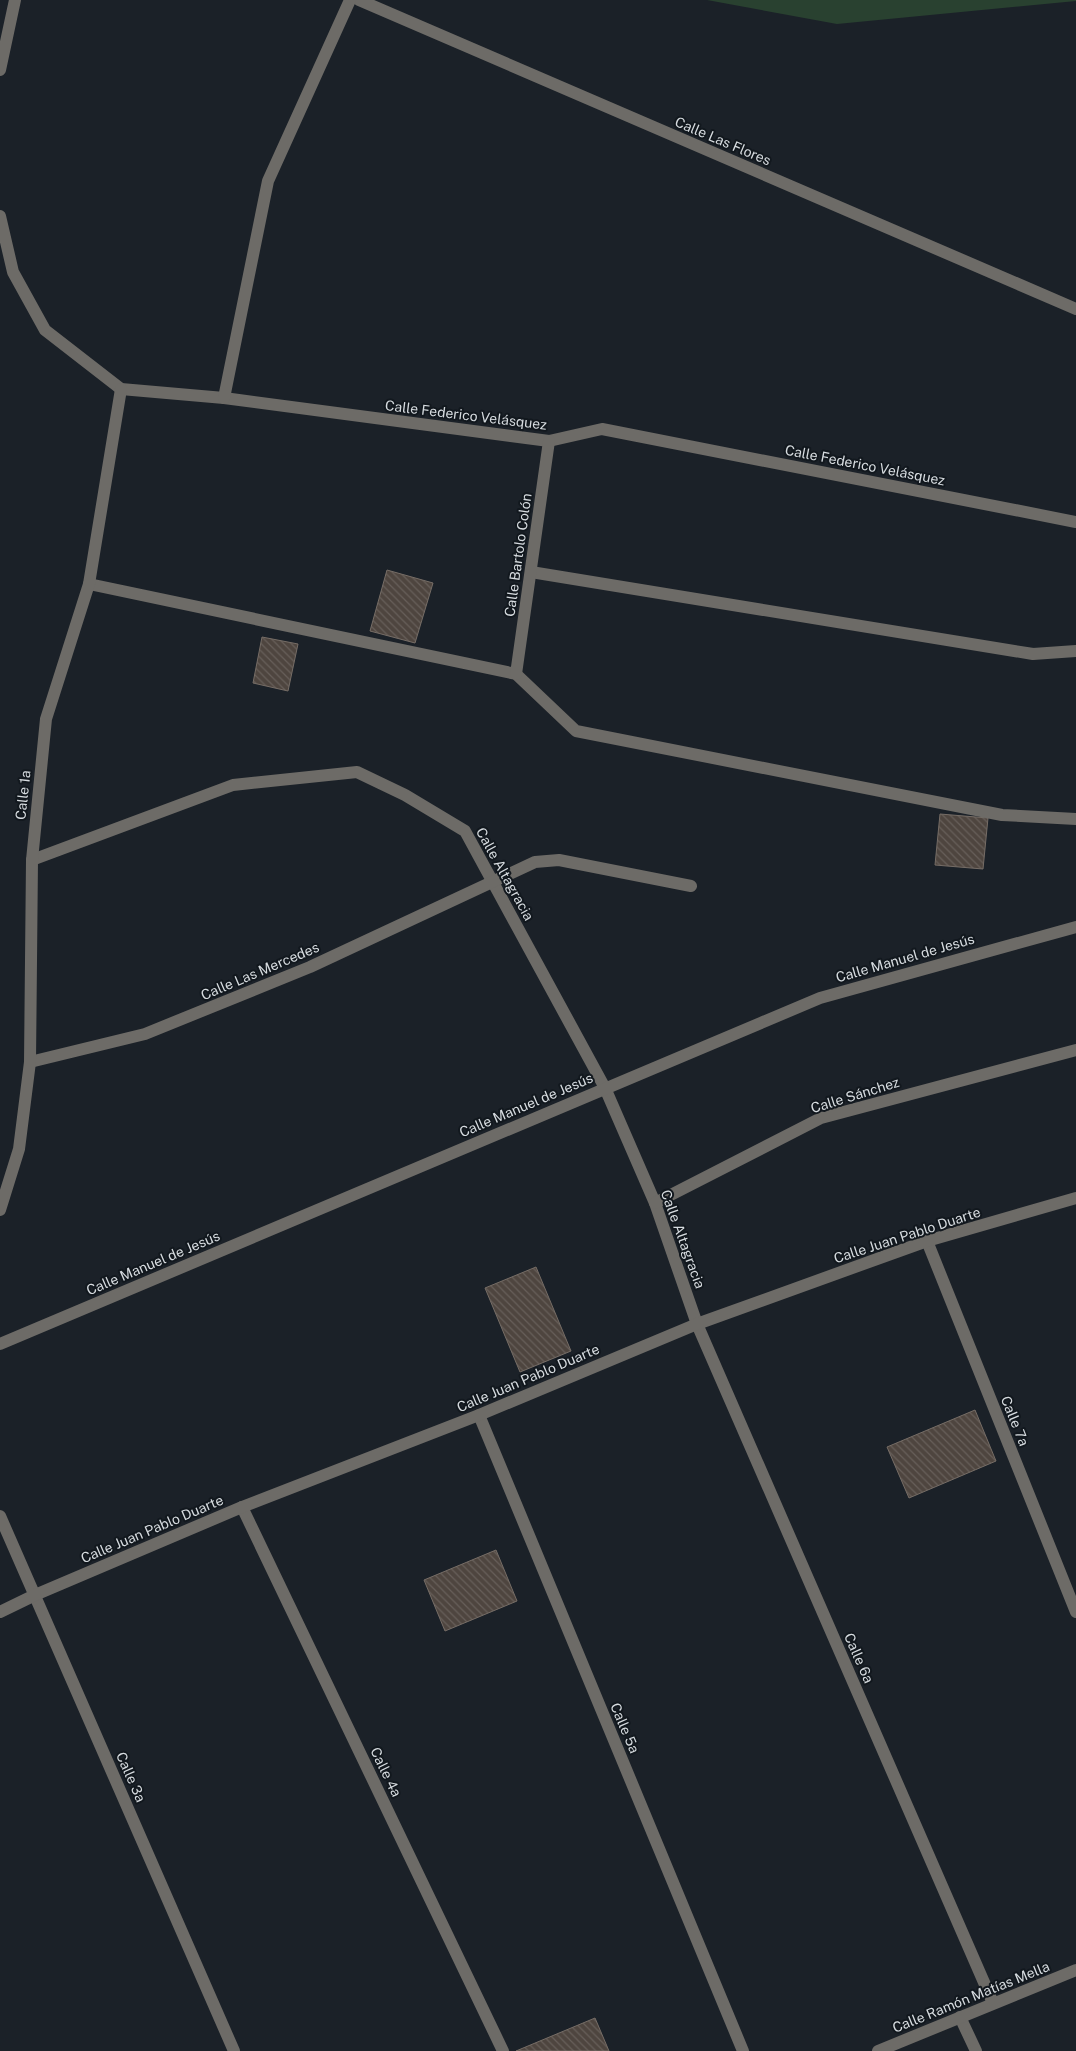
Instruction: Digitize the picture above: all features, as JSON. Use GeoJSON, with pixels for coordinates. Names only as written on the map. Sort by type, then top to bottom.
{"type":"FeatureCollection","features":[{"type":"Feature","properties":{"kind":"street"},"geometry":{"type":"LineString","coordinates":[[0,70],[15,0]]}},
{"type":"Feature","properties":{"kind":"street"},"geometry":{"type":"LineString","coordinates":[[224,398],[268,181],[350,0]]}},
{"type":"Feature","properties":{"kind":"street","name":"Calle Las Flores"},"geometry":{"type":"LineString","coordinates":[[359,0],[1076,309]]}},
{"type":"Feature","properties":{"kind":"street"},"geometry":{"type":"LineString","coordinates":[[0,216],[13,272],[45,330],[121,389]]}},
{"type":"Feature","properties":{"kind":"street","name":"Calle Federico Velásquez"},"geometry":{"type":"LineString","coordinates":[[121,389],[224,398],[549,441],[602,429],[1076,522]]}},
{"type":"Feature","properties":{"kind":"street","name":"Calle 1a"},"geometry":{"type":"LineString","coordinates":[[0,1210],[19,1149],[30,1062],[32,860],[46,718],[89,584],[121,389]]}},
{"type":"Feature","properties":{"kind":"street","name":"Calle Bartolo Colón"},"geometry":{"type":"LineString","coordinates":[[516,674],[549,441]]}},
{"type":"Feature","properties":{"kind":"street"},"geometry":{"type":"LineString","coordinates":[[531,572],[1033,654],[1076,651]]}},
{"type":"Feature","properties":{"kind":"street"},"geometry":{"type":"LineString","coordinates":[[89,584],[516,674],[576,731],[1002,815],[1076,818]]}},
{"type":"Feature","properties":{"kind":"street","name":"Calle Altagracia"},"geometry":{"type":"LineString","coordinates":[[32,860],[233,785],[357,772],[405,794],[465,831],[605,1088],[655,1203],[697,1324]]}},
{"type":"Feature","properties":{"kind":"street","name":"Calle Las Mercedes"},"geometry":{"type":"LineString","coordinates":[[30,1062],[145,1034],[310,967],[535,862],[559,860],[691,886]]}},
{"type":"Feature","properties":{"kind":"street","name":"Calle Manuel de Jesús"},"geometry":{"type":"LineString","coordinates":[[0,1344],[820,998],[1076,926]]}},
{"type":"Feature","properties":{"kind":"street","name":"Calle Sánchez"},"geometry":{"type":"LineString","coordinates":[[655,1203],[821,1118],[1076,1050]]}},
{"type":"Feature","properties":{"kind":"street","name":"Calle Juan Pablo Duarte"},"geometry":{"type":"LineString","coordinates":[[0,1612],[35,1595],[242,1507],[479,1416],[697,1324],[927,1241],[1076,1198]]}},
{"type":"Feature","properties":{"kind":"street","name":"Calle 7a"},"geometry":{"type":"LineString","coordinates":[[927,1241],[1076,1612]]}},
{"type":"Feature","properties":{"kind":"street","name":"Calle 6a"},"geometry":{"type":"LineString","coordinates":[[697,1324],[994,2003]]}},
{"type":"Feature","properties":{"kind":"street","name":"Calle 5a"},"geometry":{"type":"LineString","coordinates":[[479,1416],[743,2051]]}},
{"type":"Feature","properties":{"kind":"street","name":"Calle 4a"},"geometry":{"type":"LineString","coordinates":[[242,1507],[503,2051]]}},
{"type":"Feature","properties":{"kind":"street","name":"Calle 3a"},"geometry":{"type":"LineString","coordinates":[[0,1516],[234,2051]]}},
{"type":"Feature","properties":{"kind":"street","name":"Calle Ramón Matías Mella"},"geometry":{"type":"LineString","coordinates":[[878,2051],[1076,1970]]}},
{"type":"Feature","properties":{"kind":"street"},"geometry":{"type":"LineString","coordinates":[[960,2017],[976,2051]]}},
{"type":"Feature","properties":{"kind":"green space"},"geometry":{"type":"Polygon","coordinates":[[[707,0],[1076,0],[1076,1],[837,24],[707,0]]]}},
{"type":"Feature","properties":{"kind":"building"},"geometry":{"type":"Polygon","coordinates":[[[387,570],[433,583],[415,643],[370,631],[387,570]]]}},
{"type":"Feature","properties":{"kind":"building"},"geometry":{"type":"Polygon","coordinates":[[[262,637],[298,644],[288,691],[253,683],[262,637]]]}},
{"type":"Feature","properties":{"kind":"building"},"geometry":{"type":"Polygon","coordinates":[[[940,814],[988,818],[983,869],[935,865],[940,814]]]}},
{"type":"Feature","properties":{"kind":"building"},"geometry":{"type":"Polygon","coordinates":[[[536,1267],[571,1351],[520,1372],[485,1288],[536,1267]]]}},
{"type":"Feature","properties":{"kind":"building"},"geometry":{"type":"Polygon","coordinates":[[[975,1410],[996,1461],[909,1498],[887,1447],[975,1410]]]}},
{"type":"Feature","properties":{"kind":"building"},"geometry":{"type":"Polygon","coordinates":[[[496,1550],[517,1601],[445,1631],[424,1580],[496,1550]]]}},
{"type":"Feature","properties":{"kind":"building"},"geometry":{"type":"Polygon","coordinates":[[[595,2018],[609,2051],[516,2051],[595,2018]]]}}]}
